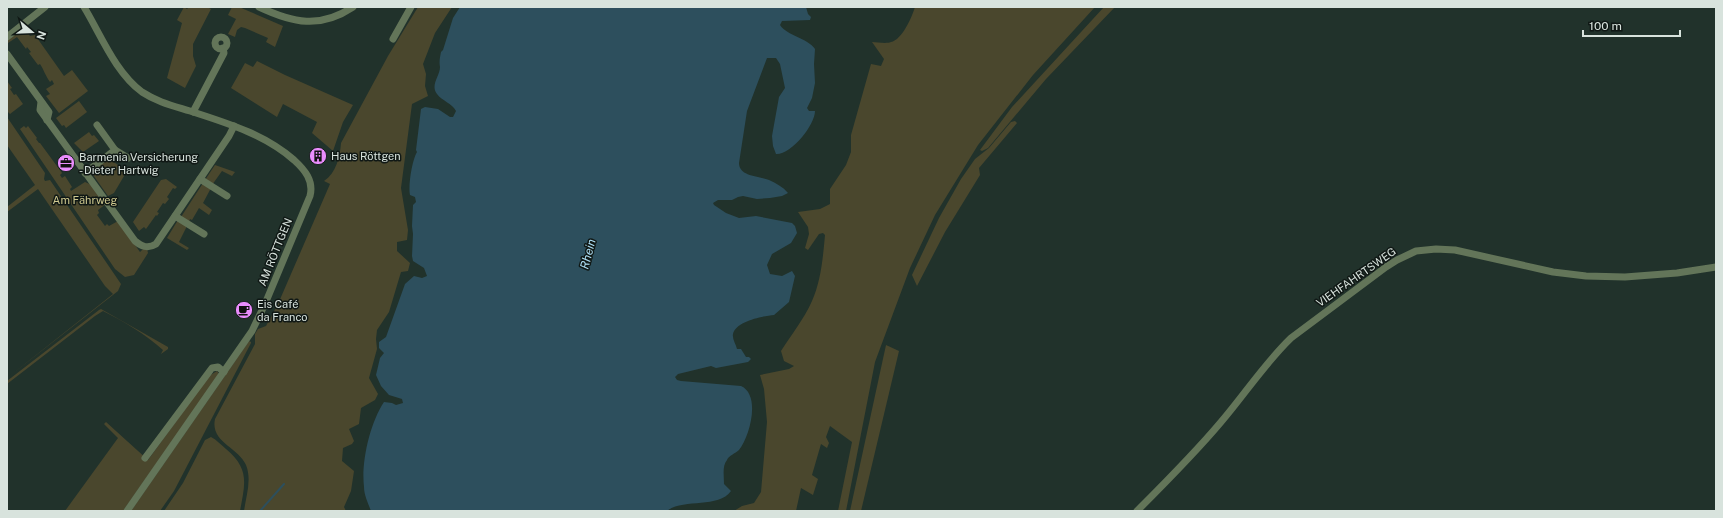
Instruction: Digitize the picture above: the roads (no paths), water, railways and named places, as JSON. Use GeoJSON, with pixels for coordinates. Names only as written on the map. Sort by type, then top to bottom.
{"type":"FeatureCollection","features":[{"type":"Feature","properties":{"kind":"street"},"geometry":{"type":"LineString","coordinates":[[7,37],[45,7]]}},
{"type":"Feature","properties":{"kind":"street"},"geometry":{"type":"LineString","coordinates":[[7,54],[49,112],[47,120],[139,245],[150,247],[156,244],[229,136],[234,126],[152,98],[133,84],[112,57],[84,7]]}},
{"type":"Feature","properties":{"kind":"street"},"geometry":{"type":"LineString","coordinates":[[259,7],[291,20],[313,22],[333,17],[353,7]]}},
{"type":"Feature","properties":{"kind":"street"},"geometry":{"type":"LineString","coordinates":[[392,39],[411,7]]}},
{"type":"Feature","properties":{"kind":"street"},"geometry":{"type":"LineString","coordinates":[[193,112],[224,53],[223,48]]}},
{"type":"Feature","properties":{"kind":"street"},"geometry":{"type":"LineString","coordinates":[[97,124],[115,150],[128,158]]}},
{"type":"Feature","properties":{"kind":"street","name":"AM RÖTTGEN"},"geometry":{"type":"LineString","coordinates":[[127,511],[252,331],[265,304],[310,196],[311,188],[309,179],[298,164],[280,149],[253,134],[234,126]]}},
{"type":"Feature","properties":{"kind":"street"},"geometry":{"type":"LineString","coordinates":[[85,173],[115,150]]}},
{"type":"Feature","properties":{"kind":"street"},"geometry":{"type":"LineString","coordinates":[[200,179],[227,196]]}},
{"type":"Feature","properties":{"kind":"street"},"geometry":{"type":"LineString","coordinates":[[175,216],[204,234]]}},
{"type":"Feature","properties":{"kind":"street","name":"VIEHFAHRTSWEG"},"geometry":{"type":"LineString","coordinates":[[1137,511],[1203,443],[1285,343],[1386,267],[1408,255],[1427,250],[1455,250],[1553,272],[1593,277],[1626,277],[1677,273],[1716,267]]}},
{"type":"Feature","properties":{"kind":"street"},"geometry":{"type":"LineString","coordinates":[[145,458],[212,368],[218,367],[224,372]]}},
{"type":"Feature","properties":{"kind":"water","name":"Rhein"},"geometry":{"type":"Polygon","coordinates":[[[460,7],[806,7],[808,14],[811,17],[810,20],[782,21],[780,25],[787,32],[808,42],[815,49],[815,83],[812,98],[807,108],[809,111],[815,111],[811,124],[795,145],[782,153],[776,154],[772,136],[779,97],[785,88],[780,64],[776,58],[767,58],[747,111],[739,163],[742,171],[772,181],[788,193],[782,196],[757,199],[743,196],[732,200],[718,200],[713,203],[726,213],[739,218],[756,216],[792,223],[795,226],[797,233],[791,243],[772,254],[767,265],[770,274],[782,276],[792,271],[795,276],[789,302],[774,315],[750,320],[735,329],[733,336],[737,349],[741,349],[746,357],[751,359],[748,362],[716,368],[711,366],[678,374],[675,377],[677,380],[681,381],[741,386],[747,391],[751,398],[752,416],[747,435],[739,450],[729,457],[724,465],[724,484],[731,491],[718,500],[682,505],[667,511],[371,511],[366,499],[363,477],[365,455],[371,432],[384,402],[396,405],[403,403],[402,399],[389,395],[381,386],[376,375],[380,358],[384,353],[379,348],[379,342],[386,337],[405,284],[414,276],[422,278],[427,276],[424,268],[413,261],[412,256],[413,205],[416,202],[415,197],[410,195],[410,180],[412,167],[417,152],[421,109],[425,107],[438,109],[450,117],[453,117],[456,111],[437,94],[435,91],[435,84],[440,70],[441,52],[443,50],[453,18],[460,7]]]}},
{"type":"Feature","properties":{"kind":"waterway"},"geometry":{"type":"LineString","coordinates":[[260,511],[284,484]]}},
{"type":"Feature","properties":{"kind":"place","name":"Haus Röttgen"},"geometry":{"type":"Point","coordinates":[318,156]}},
{"type":"Feature","properties":{"kind":"place","name":"Barmenia Versicherung - Dieter Hartwig"},"geometry":{"type":"Point","coordinates":[66,163]}},
{"type":"Feature","properties":{"kind":"place","name":"Eis Café da Franco"},"geometry":{"type":"Point","coordinates":[244,310]}},
{"type":"Feature","properties":{"kind":"park label","name":"Am Fährweg"},"geometry":{"type":"Point","coordinates":[85,200]}}]}
